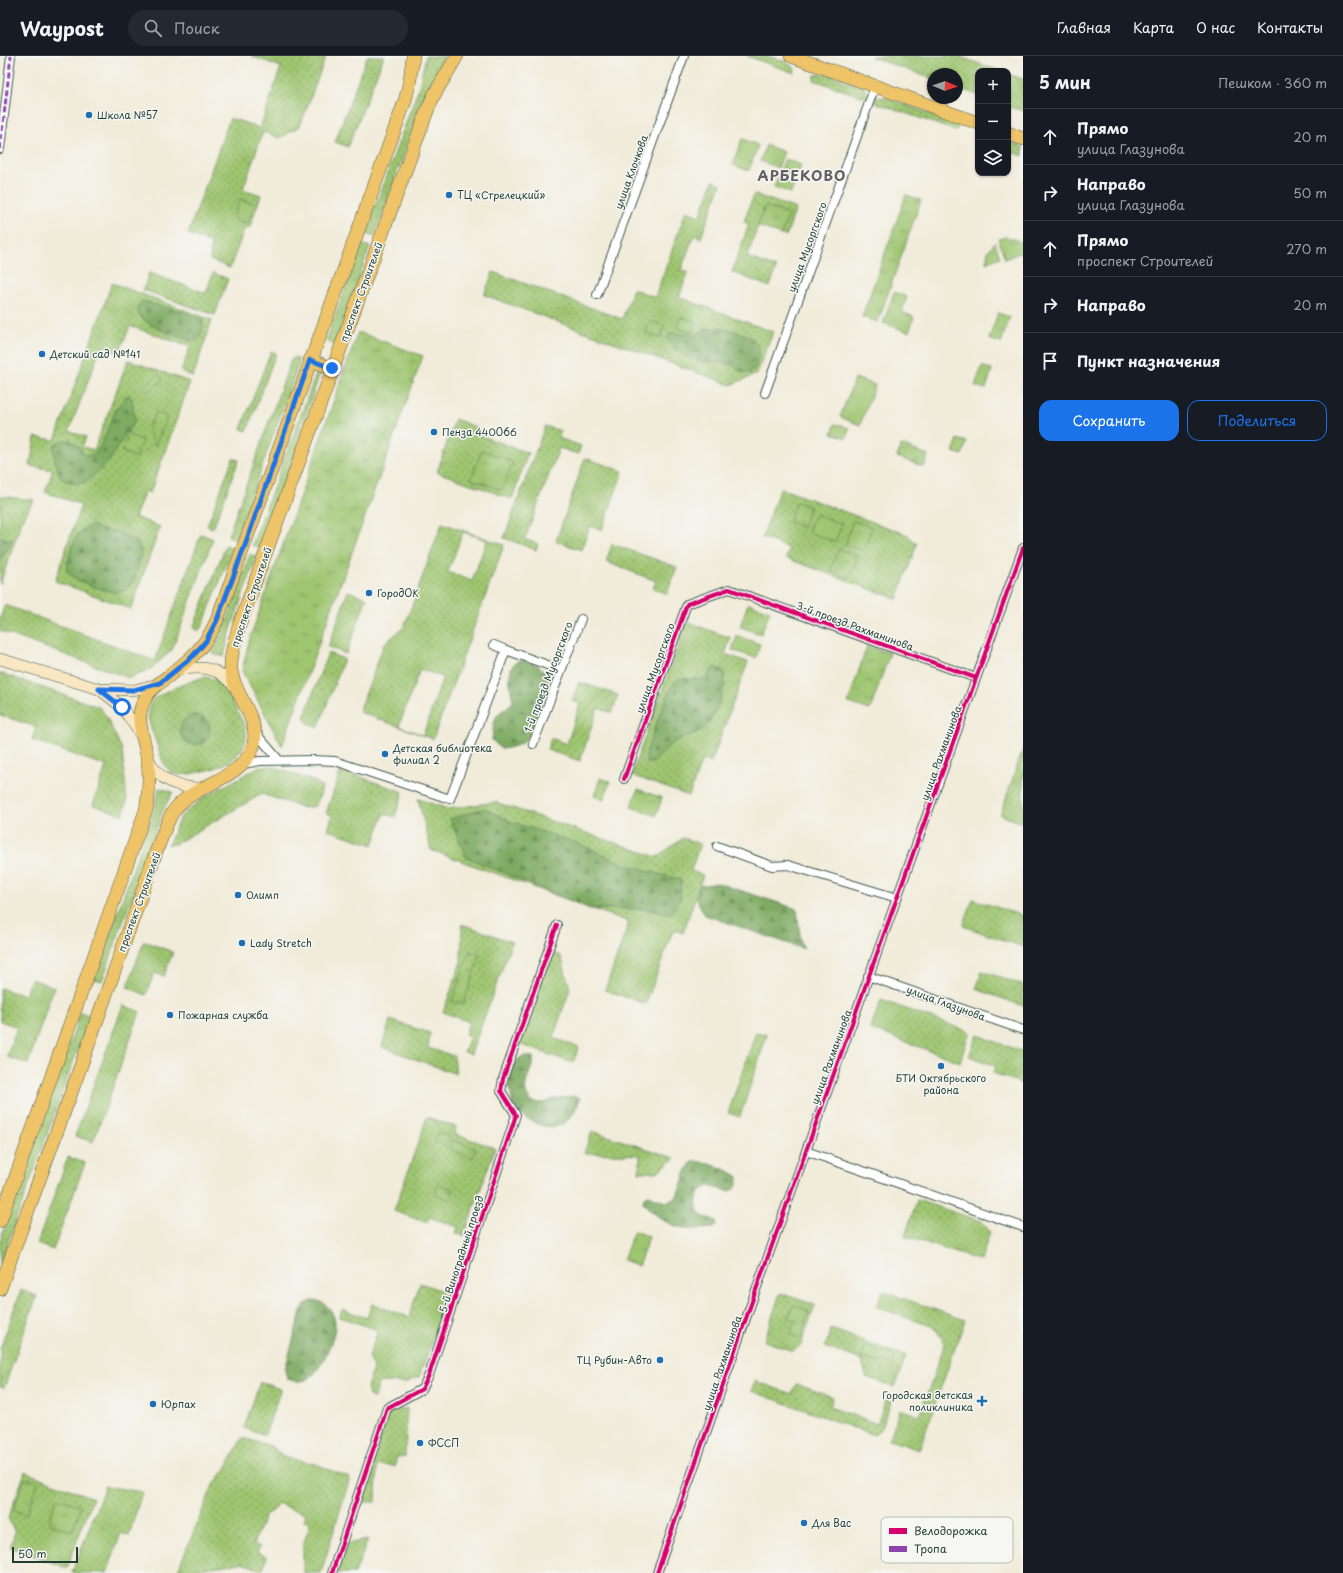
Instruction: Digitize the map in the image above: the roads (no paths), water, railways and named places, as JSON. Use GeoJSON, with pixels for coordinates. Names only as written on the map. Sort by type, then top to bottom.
{"type":"FeatureCollection","features":[{"type":"Feature","properties":{"kind":"main road"},"geometry":{"type":"LineString","coordinates":[[0,1220],[146,810],[149,783],[148,757],[139,724],[141,705],[147,695],[200,649],[211,633],[244,548],[310,360],[405,101],[410,80],[413,56]]}},
{"type":"Feature","properties":{"kind":"main road","name":"проспект Строителей"},"geometry":{"type":"LineString","coordinates":[[0,1289],[54,1144],[110,980],[167,825],[176,808],[184,800],[231,773],[241,765],[247,759],[255,740],[254,728],[233,679],[231,661],[239,626],[427,111],[434,95],[457,56]]}},
{"type":"Feature","properties":{"kind":"main road"},"geometry":{"type":"LineString","coordinates":[[792,56],[975,122]]}},
{"type":"Feature","properties":{"kind":"main road"},"geometry":{"type":"LineString","coordinates":[[1011,135],[1023,139]]}},
{"type":"Feature","properties":{"kind":"main road"},"geometry":{"type":"LineString","coordinates":[[310,360],[332,368]]}},
{"type":"Feature","properties":{"kind":"street"},"geometry":{"type":"LineString","coordinates":[[0,148],[11,56]]}},
{"type":"Feature","properties":{"kind":"street","name":"улица Клочкова"},"geometry":{"type":"LineString","coordinates":[[597,295],[684,56]]}},
{"type":"Feature","properties":{"kind":"street","name":"улица Мусоргского"},"geometry":{"type":"LineString","coordinates":[[765,393],[875,86]]}},
{"type":"Feature","properties":{"kind":"street","name":"улица Рахманинова"},"geometry":{"type":"LineString","coordinates":[[657,1573],[868,976],[1023,548]]}},
{"type":"Feature","properties":{"kind":"street","name":"улица Мусоргского"},"geometry":{"type":"LineString","coordinates":[[624,779],[687,604],[729,589]]}},
{"type":"Feature","properties":{"kind":"street","name":"3-й проезд Рахманинова"},"geometry":{"type":"LineString","coordinates":[[729,589],[976,678]]}},
{"type":"Feature","properties":{"kind":"street","name":"1-й проезд Мусоргского"},"geometry":{"type":"LineString","coordinates":[[533,744],[581,618]]}},
{"type":"Feature","properties":{"kind":"street"},"geometry":{"type":"LineString","coordinates":[[494,645],[561,670]]}},
{"type":"Feature","properties":{"kind":"street"},"geometry":{"type":"LineString","coordinates":[[241,765],[255,761],[279,760],[313,760],[335,762],[450,798],[506,650]]}},
{"type":"Feature","properties":{"kind":"street"},"geometry":{"type":"LineString","coordinates":[[0,659],[99,689],[134,690],[160,683]]}},
{"type":"Feature","properties":{"kind":"street"},"geometry":{"type":"LineString","coordinates":[[176,670],[196,668],[212,670],[222,674],[237,690]]}},
{"type":"Feature","properties":{"kind":"street"},"geometry":{"type":"LineString","coordinates":[[99,689],[122,707],[143,738]]}},
{"type":"Feature","properties":{"kind":"street"},"geometry":{"type":"LineString","coordinates":[[254,728],[260,738],[279,760]]}},
{"type":"Feature","properties":{"kind":"street"},"geometry":{"type":"LineString","coordinates":[[148,757],[156,772],[169,781],[186,787],[205,788]]}},
{"type":"Feature","properties":{"kind":"street"},"geometry":{"type":"LineString","coordinates":[[717,846],[772,866],[788,865],[897,898]]}},
{"type":"Feature","properties":{"kind":"street","name":"5-й Виноградный проезд"},"geometry":{"type":"LineString","coordinates":[[332,1573],[387,1408],[422,1389],[432,1368],[516,1115],[501,1091],[503,1078],[557,925]]}},
{"type":"Feature","properties":{"kind":"street","name":"улица Глазунова"},"geometry":{"type":"LineString","coordinates":[[868,976],[1023,1030]]}},
{"type":"Feature","properties":{"kind":"street"},"geometry":{"type":"LineString","coordinates":[[806,1151],[1023,1227]]}},
{"type":"Feature","properties":{"kind":"place","name":"Школа №57"},"geometry":{"type":"Point","coordinates":[89,115]}},
{"type":"Feature","properties":{"kind":"place","name":"ТЦ «Стрелецкий»"},"geometry":{"type":"Point","coordinates":[449,195]}},
{"type":"Feature","properties":{"kind":"place","name":"Детский сад №141"},"geometry":{"type":"Point","coordinates":[42,354]}},
{"type":"Feature","properties":{"kind":"place","name":"Пенза 440066"},"geometry":{"type":"Point","coordinates":[434,432]}},
{"type":"Feature","properties":{"kind":"place","name":"ГородОК"},"geometry":{"type":"Point","coordinates":[369,593]}},
{"type":"Feature","properties":{"kind":"place","name":"Детская библиотека филиал 2"},"geometry":{"type":"Point","coordinates":[385,754]}},
{"type":"Feature","properties":{"kind":"place","name":"Олимп"},"geometry":{"type":"Point","coordinates":[238,895]}},
{"type":"Feature","properties":{"kind":"place","name":"Lady Stretch"},"geometry":{"type":"Point","coordinates":[242,943]}},
{"type":"Feature","properties":{"kind":"place","name":"Пожарная служба"},"geometry":{"type":"Point","coordinates":[170,1015]}},
{"type":"Feature","properties":{"kind":"place","name":"БТИ Октябрьского района"},"geometry":{"type":"Point","coordinates":[941,1066]}},
{"type":"Feature","properties":{"kind":"place","name":"ТЦ Рубин-Авто"},"geometry":{"type":"Point","coordinates":[660,1360]}},
{"type":"Feature","properties":{"kind":"place","name":"Городская детская поликлиника"},"geometry":{"type":"Point","coordinates":[982,1401]}},
{"type":"Feature","properties":{"kind":"place","name":"Юрпах"},"geometry":{"type":"Point","coordinates":[153,1404]}},
{"type":"Feature","properties":{"kind":"place","name":"ФССП"},"geometry":{"type":"Point","coordinates":[420,1443]}},
{"type":"Feature","properties":{"kind":"place","name":"Для Вас"},"geometry":{"type":"Point","coordinates":[804,1523]}},
{"type":"Feature","properties":{"kind":"district","name":"АРБЕКОВО"},"geometry":{"type":"Point","coordinates":[802,176]}}]}
